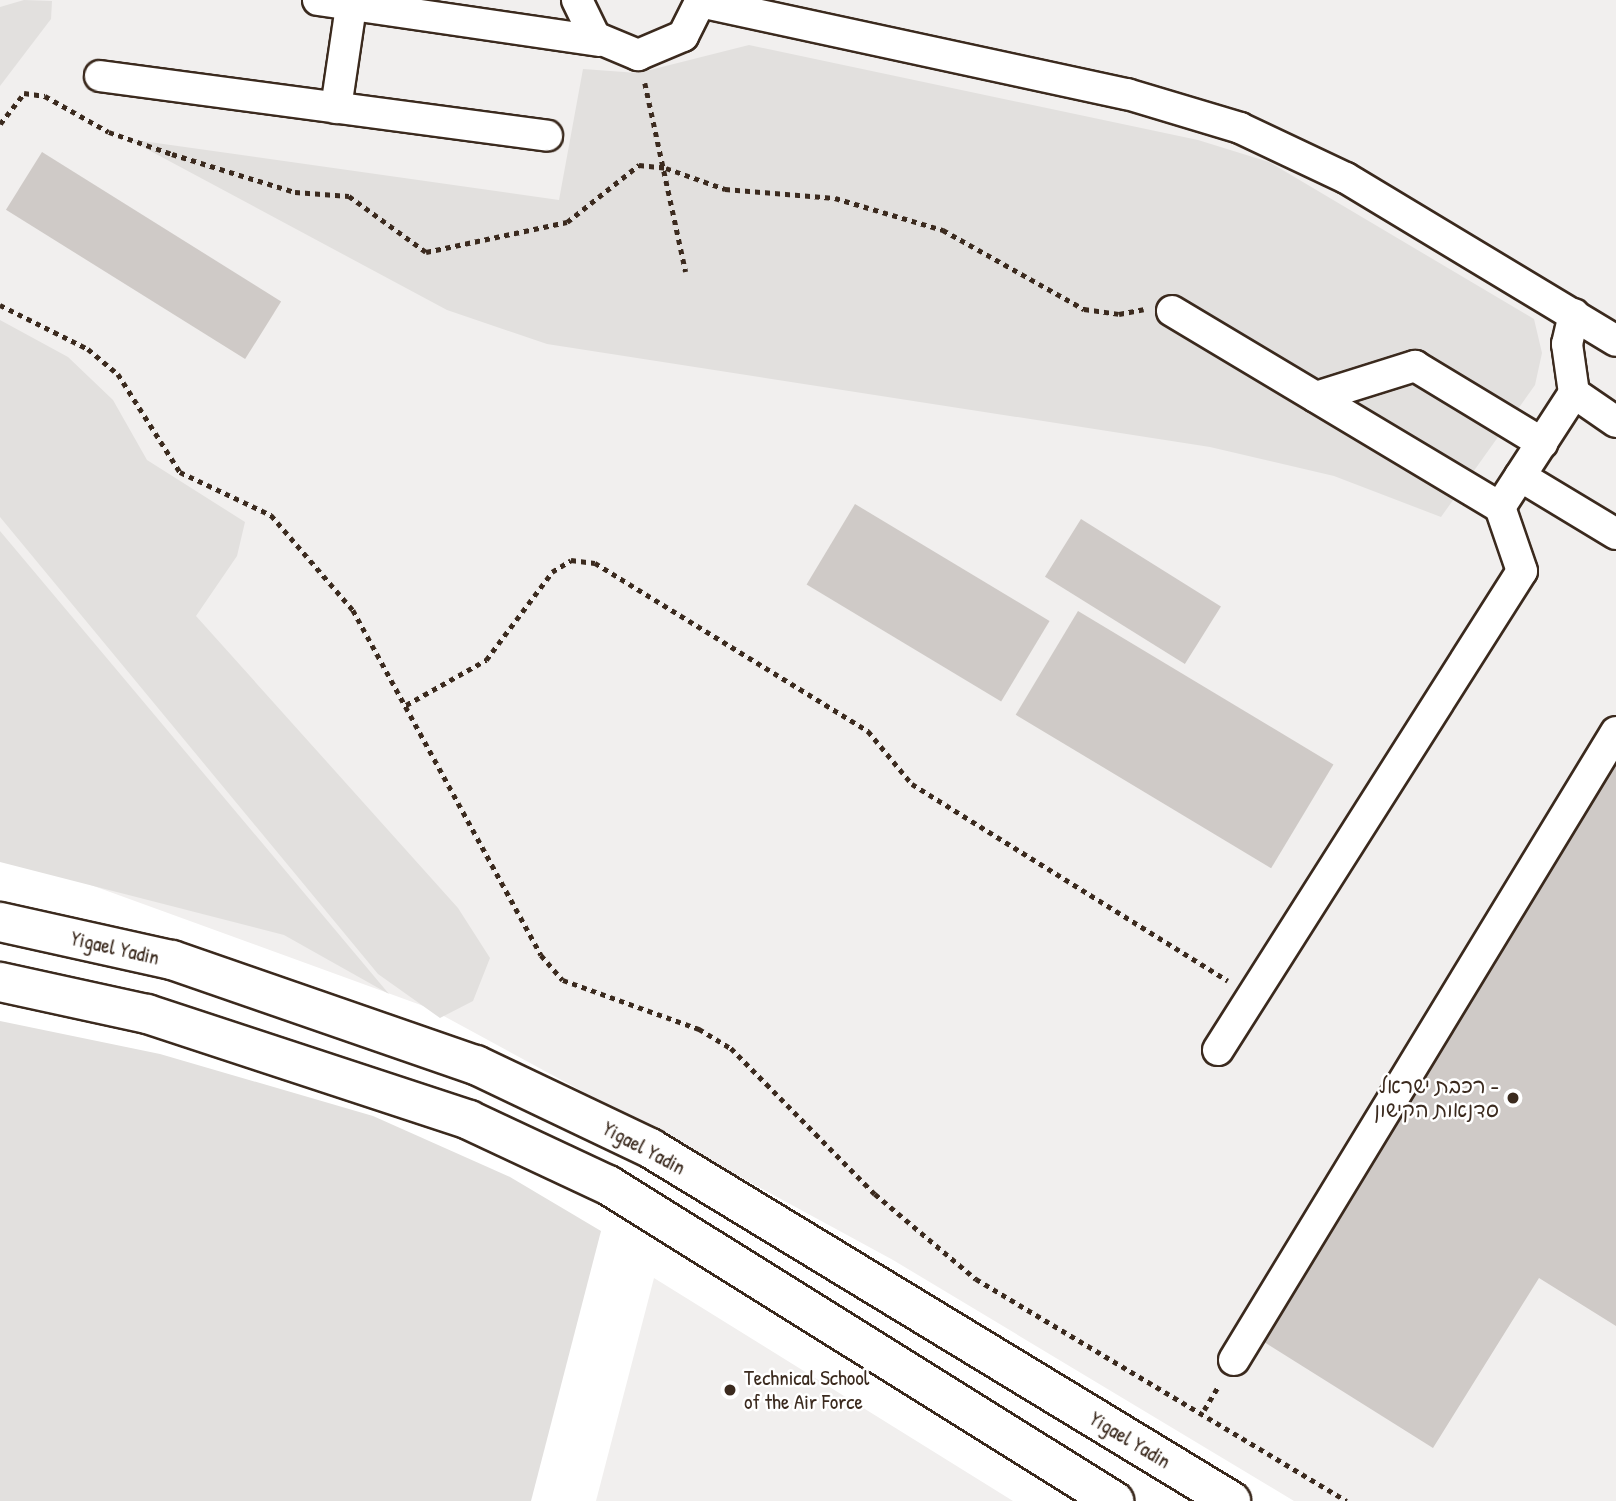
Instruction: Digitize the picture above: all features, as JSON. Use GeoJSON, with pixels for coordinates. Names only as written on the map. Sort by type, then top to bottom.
{"type":"FeatureCollection","features":[{"type":"Feature","properties":{"kind":"main road","name":"Yigael Yadin"},"geometry":{"type":"LineString","coordinates":[[0,922],[172,960],[476,1065],[650,1149],[1231,1501]]}},
{"type":"Feature","properties":{"kind":"main road"},"geometry":{"type":"LineString","coordinates":[[0,982],[147,1014],[482,1125],[608,1185],[1114,1501]]}},
{"type":"Feature","properties":{"kind":"street"},"geometry":{"type":"LineString","coordinates":[[318,0],[352,2],[599,41],[638,55],[676,43],[700,1],[1127,93],[1217,120],[1336,173],[1616,341]]}},
{"type":"Feature","properties":{"kind":"street"},"geometry":{"type":"LineString","coordinates":[[577,0],[599,41]]}},
{"type":"Feature","properties":{"kind":"street"},"geometry":{"type":"LineString","coordinates":[[337,108],[352,2]]}},
{"type":"Feature","properties":{"kind":"street"},"geometry":{"type":"LineString","coordinates":[[100,76],[547,136]]}},
{"type":"Feature","properties":{"kind":"street"},"geometry":{"type":"LineString","coordinates":[[1172,311],[1500,507],[1522,571],[1217,1050]]}},
{"type":"Feature","properties":{"kind":"street"},"geometry":{"type":"LineString","coordinates":[[1500,507],[1574,393],[1567,344],[1574,314]]}},
{"type":"Feature","properties":{"kind":"street"},"geometry":{"type":"LineString","coordinates":[[1316,397],[1415,366],[1542,443]]}},
{"type":"Feature","properties":{"kind":"street"},"geometry":{"type":"LineString","coordinates":[[1574,393],[1616,422]]}},
{"type":"Feature","properties":{"kind":"street"},"geometry":{"type":"LineString","coordinates":[[1520,476],[1616,534]]}},
{"type":"Feature","properties":{"kind":"street"},"geometry":{"type":"LineString","coordinates":[[1234,1360],[1615,735]]}},
{"type":"Feature","properties":{"kind":"path"},"geometry":{"type":"LineString","coordinates":[[638,55],[666,168],[686,272]]}},
{"type":"Feature","properties":{"kind":"path"},"geometry":{"type":"LineString","coordinates":[[0,124],[24,93],[45,96],[109,132],[172,154],[295,192],[349,196],[426,252],[567,222],[639,165],[666,168],[725,189],[835,198],[943,230],[1084,309],[1172,311]]}},
{"type":"Feature","properties":{"kind":"path"},"geometry":{"type":"LineString","coordinates":[[0,305],[88,349],[118,374],[180,472],[271,515],[353,610],[541,955],[563,981],[699,1029],[731,1048],[875,1194],[976,1279],[1347,1501]]}},
{"type":"Feature","properties":{"kind":"path"},"geometry":{"type":"LineString","coordinates":[[406,705],[486,660],[552,572],[571,560],[595,563],[868,731],[912,784],[1250,995]]}},
{"type":"Feature","properties":{"kind":"shaded area"},"geometry":{"type":"Polygon","coordinates":[[[0,0],[1616,0],[1616,1501],[1294,1501],[893,1260],[429,1008],[0,852],[0,0]]]}},
{"type":"Feature","properties":{"kind":"shaded area"},"geometry":{"type":"Polygon","coordinates":[[[24,0],[52,1],[51,19],[0,86],[0,7],[24,0]]]}},
{"type":"Feature","properties":{"kind":"shaded area"},"geometry":{"type":"Polygon","coordinates":[[[749,45],[1198,140],[1269,162],[1534,319],[1542,353],[1535,385],[1441,517],[1334,476],[1210,447],[547,344],[447,310],[128,139],[559,200],[583,69],[638,73],[749,45]]]}},
{"type":"Feature","properties":{"kind":"shaded area"},"geometry":{"type":"Polygon","coordinates":[[[0,320],[68,357],[113,400],[147,460],[245,522],[237,556],[196,616],[458,908],[490,958],[473,1001],[440,1018],[378,974],[0,517],[0,320]]]}},
{"type":"Feature","properties":{"kind":"shaded area"},"geometry":{"type":"Polygon","coordinates":[[[0,531],[389,994],[284,935],[0,862],[0,531]]]}},
{"type":"Feature","properties":{"kind":"shaded area"},"geometry":{"type":"Polygon","coordinates":[[[0,1021],[160,1054],[373,1116],[510,1177],[601,1231],[531,1501],[0,1501],[0,1021]]]}},
{"type":"Feature","properties":{"kind":"shaded area","name":"Technical School of the Air Force"},"geometry":{"type":"Polygon","coordinates":[[[654,1278],[1013,1501],[596,1501],[654,1278]]]}},
{"type":"Feature","properties":{"kind":"building"},"geometry":{"type":"Polygon","coordinates":[[[42,152],[281,301],[245,359],[6,210],[42,152]]]}},
{"type":"Feature","properties":{"kind":"building"},"geometry":{"type":"Polygon","coordinates":[[[855,504],[1050,621],[1001,701],[807,585],[855,504]]]}},
{"type":"Feature","properties":{"kind":"building"},"geometry":{"type":"Polygon","coordinates":[[[1081,519],[1221,606],[1185,664],[1045,577],[1081,519]]]}},
{"type":"Feature","properties":{"kind":"building"},"geometry":{"type":"Polygon","coordinates":[[[1078,611],[1333,764],[1271,868],[1016,715],[1078,611]]]}},
{"type":"Feature","properties":{"kind":"building","name":"רכבת ישראל - סדנאות הקישון"},"geometry":{"type":"Polygon","coordinates":[[[1616,759],[1616,1326],[1539,1278],[1433,1448],[1261,1340],[1616,759]]]}},
{"type":"Feature","properties":{"kind":"place","name":"רכבת ישראל - סדנאות הקישון"},"geometry":{"type":"Point","coordinates":[1513,1098]}},
{"type":"Feature","properties":{"kind":"place","name":"Technical School of the Air Force"},"geometry":{"type":"Point","coordinates":[730,1390]}}]}
